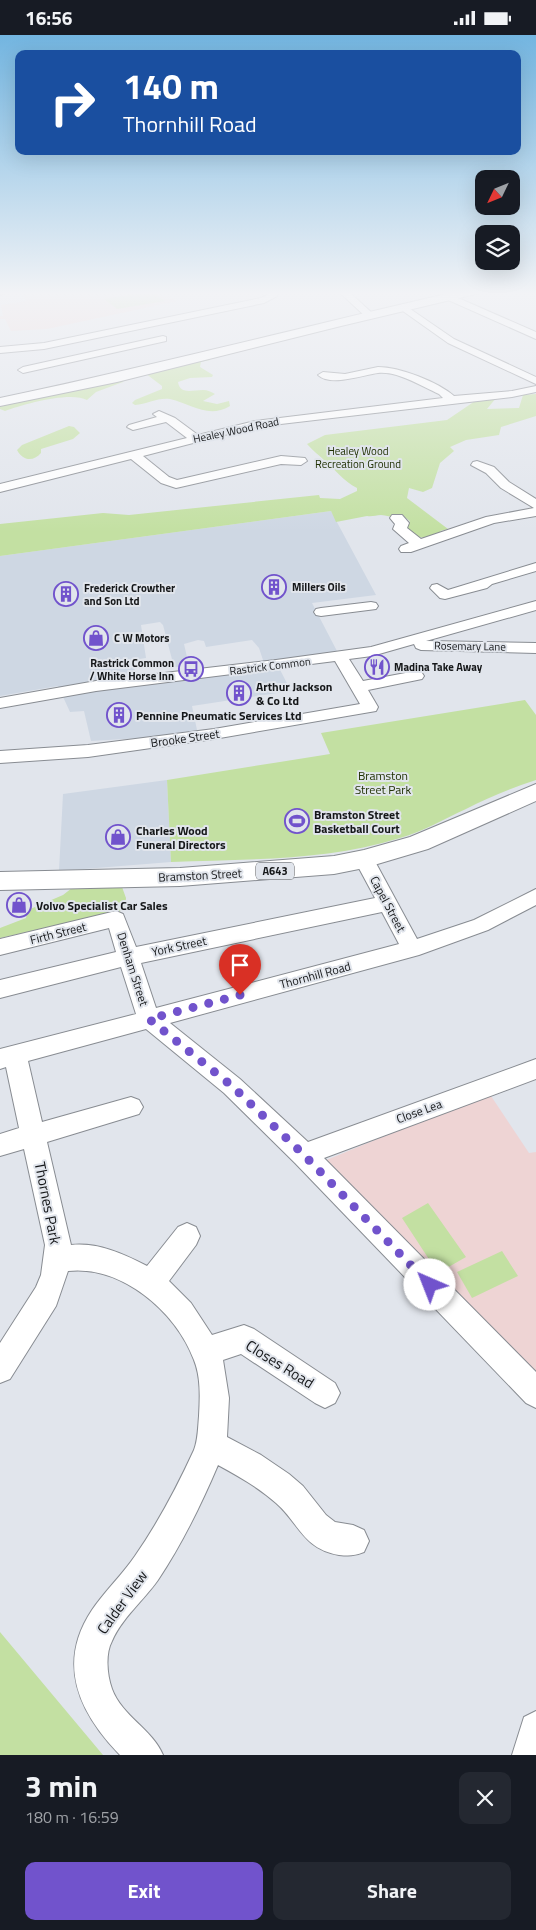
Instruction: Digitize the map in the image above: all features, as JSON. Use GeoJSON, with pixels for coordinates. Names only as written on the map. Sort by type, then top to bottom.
{"type":"FeatureCollection","features":[{"type":"Feature","properties":{"kind":"main road"},"geometry":{"type":"LineString","coordinates":[[0,402],[144,371]]}},
{"type":"Feature","properties":{"kind":"main road","name":"Bramston Street"},"geometry":{"type":"LineString","coordinates":[[0,881],[180,877],[319,867],[364,859],[438,836],[536,792]]}},
{"type":"Feature","properties":{"kind":"street"},"geometry":{"type":"LineString","coordinates":[[323,375],[345,377],[374,371]]}},
{"type":"Feature","properties":{"kind":"street"},"geometry":{"type":"LineString","coordinates":[[398,371],[443,392],[452,400]]}},
{"type":"Feature","properties":{"kind":"street"},"geometry":{"type":"LineString","coordinates":[[515,371],[536,381]]}},
{"type":"Feature","properties":{"kind":"street","name":"Healey Wood Road"},"geometry":{"type":"LineString","coordinates":[[0,488],[239,427],[287,419],[512,395],[536,389]]}},
{"type":"Feature","properties":{"kind":"street"},"geometry":{"type":"LineString","coordinates":[[133,427],[163,416],[195,438]]}},
{"type":"Feature","properties":{"kind":"street"},"geometry":{"type":"LineString","coordinates":[[133,454],[165,480],[176,484],[281,460],[297,459]]}},
{"type":"Feature","properties":{"kind":"street"},"geometry":{"type":"LineString","coordinates":[[474,464],[494,473],[505,485],[536,505]]}},
{"type":"Feature","properties":{"kind":"street"},"geometry":{"type":"LineString","coordinates":[[397,518],[402,523],[400,529],[412,547],[459,526],[536,512]]}},
{"type":"Feature","properties":{"kind":"street"},"geometry":{"type":"LineString","coordinates":[[437,588],[445,595],[482,585],[505,571],[536,567]]}},
{"type":"Feature","properties":{"kind":"street","name":"Rastrick Common"},"geometry":{"type":"LineString","coordinates":[[0,703],[96,686],[340,657],[404,643],[536,605]]}},
{"type":"Feature","properties":{"kind":"street"},"geometry":{"type":"LineString","coordinates":[[321,612],[372,606]]}},
{"type":"Feature","properties":{"kind":"street","name":"Rosemary Lane"},"geometry":{"type":"LineString","coordinates":[[404,643],[536,647]]}},
{"type":"Feature","properties":{"kind":"street"},"geometry":{"type":"LineString","coordinates":[[340,657],[358,687],[410,677],[393,664]]}},
{"type":"Feature","properties":{"kind":"street","name":"Brooke Street"},"geometry":{"type":"LineString","coordinates":[[0,757],[88,751],[214,734],[370,707],[358,687]]}},
{"type":"Feature","properties":{"kind":"street","name":"Capel Street"},"geometry":{"type":"LineString","coordinates":[[364,859],[412,949]]}},
{"type":"Feature","properties":{"kind":"street","name":"Thornhill Road"},"geometry":{"type":"LineString","coordinates":[[8,1057],[412,949],[481,925],[536,897]]}},
{"type":"Feature","properties":{"kind":"street","name":"York Street"},"geometry":{"type":"LineString","coordinates":[[0,989],[128,957],[389,903]]}},
{"type":"Feature","properties":{"kind":"street","name":"Denham Street"},"geometry":{"type":"LineString","coordinates":[[116,919],[149,1019]]}},
{"type":"Feature","properties":{"kind":"street","name":"Firth Street"},"geometry":{"type":"LineString","coordinates":[[0,947],[116,919]]}},
{"type":"Feature","properties":{"kind":"street"},"geometry":{"type":"LineString","coordinates":[[149,1019],[232,1086],[304,1155],[536,1393]]}},
{"type":"Feature","properties":{"kind":"street","name":"Thornes Park"},"geometry":{"type":"LineString","coordinates":[[0,1369],[46,1296],[54,1275],[58,1245],[34,1136],[8,1057]]}},
{"type":"Feature","properties":{"kind":"street","name":"Close Lea"},"geometry":{"type":"LineString","coordinates":[[304,1155],[536,1069]]}},
{"type":"Feature","properties":{"kind":"street"},"geometry":{"type":"LineString","coordinates":[[0,1145],[131,1107]]}},
{"type":"Feature","properties":{"kind":"street"},"geometry":{"type":"LineString","coordinates":[[151,1283],[187,1236]]}},
{"type":"Feature","properties":{"kind":"street","name":"Calder View"},"geometry":{"type":"LineString","coordinates":[[57,1259],[71,1255],[89,1257],[131,1271],[151,1283],[182,1313],[206,1351],[211,1372],[214,1395],[211,1445],[194,1483],[149,1565],[98,1631],[93,1647],[90,1666],[95,1691],[106,1713],[145,1755]]}},
{"type":"Feature","properties":{"kind":"street","name":"Closes Road"},"geometry":{"type":"LineString","coordinates":[[206,1351],[244,1339],[325,1393]]}},
{"type":"Feature","properties":{"kind":"street"},"geometry":{"type":"LineString","coordinates":[[211,1445],[253,1466],[288,1492],[299,1503],[314,1525],[327,1535],[352,1541]]}},
{"type":"Feature","properties":{"kind":"shaded area"},"geometry":{"type":"Polygon","coordinates":[[[331,511],[376,595],[312,603],[338,653],[276,662],[291,691],[192,706],[197,730],[141,738],[91,741],[84,711],[70,712],[58,686],[0,696],[0,556],[331,511]],[[160,622],[141,625],[146,658],[133,660],[136,678],[264,663],[259,648],[252,640],[206,647],[204,641],[198,640],[184,644],[189,666],[174,667],[163,625],[160,622]]]}},
{"type":"Feature","properties":{"kind":"shaded area"},"geometry":{"type":"Polygon","coordinates":[[[167,780],[171,862],[59,871],[63,794],[167,780]]]}},
{"type":"Feature","properties":{"kind":"shaded area"},"geometry":{"type":"Polygon","coordinates":[[[489,1093],[529,1153],[536,1152],[536,1373],[324,1161],[489,1093]]]}},
{"type":"Feature","properties":{"kind":"green space"},"geometry":{"type":"Polygon","coordinates":[[[152,371],[207,371],[213,375],[212,377],[190,378],[178,382],[179,386],[187,391],[209,391],[215,394],[203,401],[217,404],[229,401],[230,406],[222,410],[207,411],[170,399],[135,405],[132,403],[135,400],[162,389],[162,386],[145,373],[152,371]]]}},
{"type":"Feature","properties":{"kind":"green space"},"geometry":{"type":"Polygon","coordinates":[[[124,380],[96,392],[87,400],[70,397],[59,398],[35,402],[5,411],[0,409],[0,405],[124,380]]]}},
{"type":"Feature","properties":{"kind":"green space","name":"Healey Wood Recreation Ground"},"geometry":{"type":"Polygon","coordinates":[[[536,394],[536,416],[501,427],[499,435],[466,440],[450,447],[454,451],[440,463],[432,488],[423,492],[409,488],[407,498],[448,529],[440,531],[442,534],[426,538],[419,537],[406,527],[410,521],[403,516],[367,516],[336,522],[331,511],[0,556],[0,524],[103,513],[129,515],[319,495],[320,498],[340,499],[357,491],[357,488],[344,479],[307,444],[325,435],[447,420],[478,399],[496,398],[487,409],[519,408],[523,395],[536,394]]]}},
{"type":"Feature","properties":{"kind":"green space"},"geometry":{"type":"Polygon","coordinates":[[[69,426],[74,427],[80,433],[73,439],[41,449],[41,453],[35,458],[28,459],[19,454],[17,450],[22,445],[69,426]]]}},
{"type":"Feature","properties":{"kind":"green space","name":"Bramston Street Park"},"geometry":{"type":"Polygon","coordinates":[[[525,700],[536,715],[536,780],[492,797],[417,832],[372,846],[316,855],[171,862],[167,780],[330,754],[321,733],[525,700]]]}},
{"type":"Feature","properties":{"kind":"green space"},"geometry":{"type":"Polygon","coordinates":[[[122,887],[126,898],[125,908],[121,911],[0,938],[0,928],[26,918],[28,910],[63,895],[72,888],[122,887]]]}},
{"type":"Feature","properties":{"kind":"green space"},"geometry":{"type":"Polygon","coordinates":[[[428,1203],[466,1257],[438,1273],[402,1218],[428,1203]]]}},
{"type":"Feature","properties":{"kind":"green space"},"geometry":{"type":"Polygon","coordinates":[[[502,1251],[518,1276],[472,1298],[457,1272],[502,1251]]]}},
{"type":"Feature","properties":{"kind":"green space"},"geometry":{"type":"Polygon","coordinates":[[[0,1632],[103,1755],[0,1755],[0,1632]]]}},
{"type":"Feature","properties":{"kind":"place","name":"Millers Oils"},"geometry":{"type":"Point","coordinates":[274,587]}},
{"type":"Feature","properties":{"kind":"place","name":"Frederick Crowther and Son Ltd"},"geometry":{"type":"Point","coordinates":[66,594]}},
{"type":"Feature","properties":{"kind":"place","name":"C W Motors"},"geometry":{"type":"Point","coordinates":[96,638]}},
{"type":"Feature","properties":{"kind":"place","name":"Madina Take Away"},"geometry":{"type":"Point","coordinates":[377,667]}},
{"type":"Feature","properties":{"kind":"place","name":"Rastrick Common / White Horse Inn"},"geometry":{"type":"Point","coordinates":[191,669]}},
{"type":"Feature","properties":{"kind":"place","name":"Arthur Jackson & Co Ltd"},"geometry":{"type":"Point","coordinates":[239,693]}},
{"type":"Feature","properties":{"kind":"place","name":"Pennine Pneumatic Services Ltd"},"geometry":{"type":"Point","coordinates":[119,715]}},
{"type":"Feature","properties":{"kind":"place","name":"Bramston Street Basketball Court"},"geometry":{"type":"Point","coordinates":[297,821]}},
{"type":"Feature","properties":{"kind":"place","name":"Charles Wood Funeral Directors"},"geometry":{"type":"Point","coordinates":[118,837]}},
{"type":"Feature","properties":{"kind":"place","name":"Volvo Specialist Car Sales"},"geometry":{"type":"Point","coordinates":[19,905]}},
{"type":"Feature","properties":{"kind":"route"},"geometry":{"type":"LineString","coordinates":[[240,995],[149,1019],[232,1086],[304,1155],[430,1285]]}}]}
